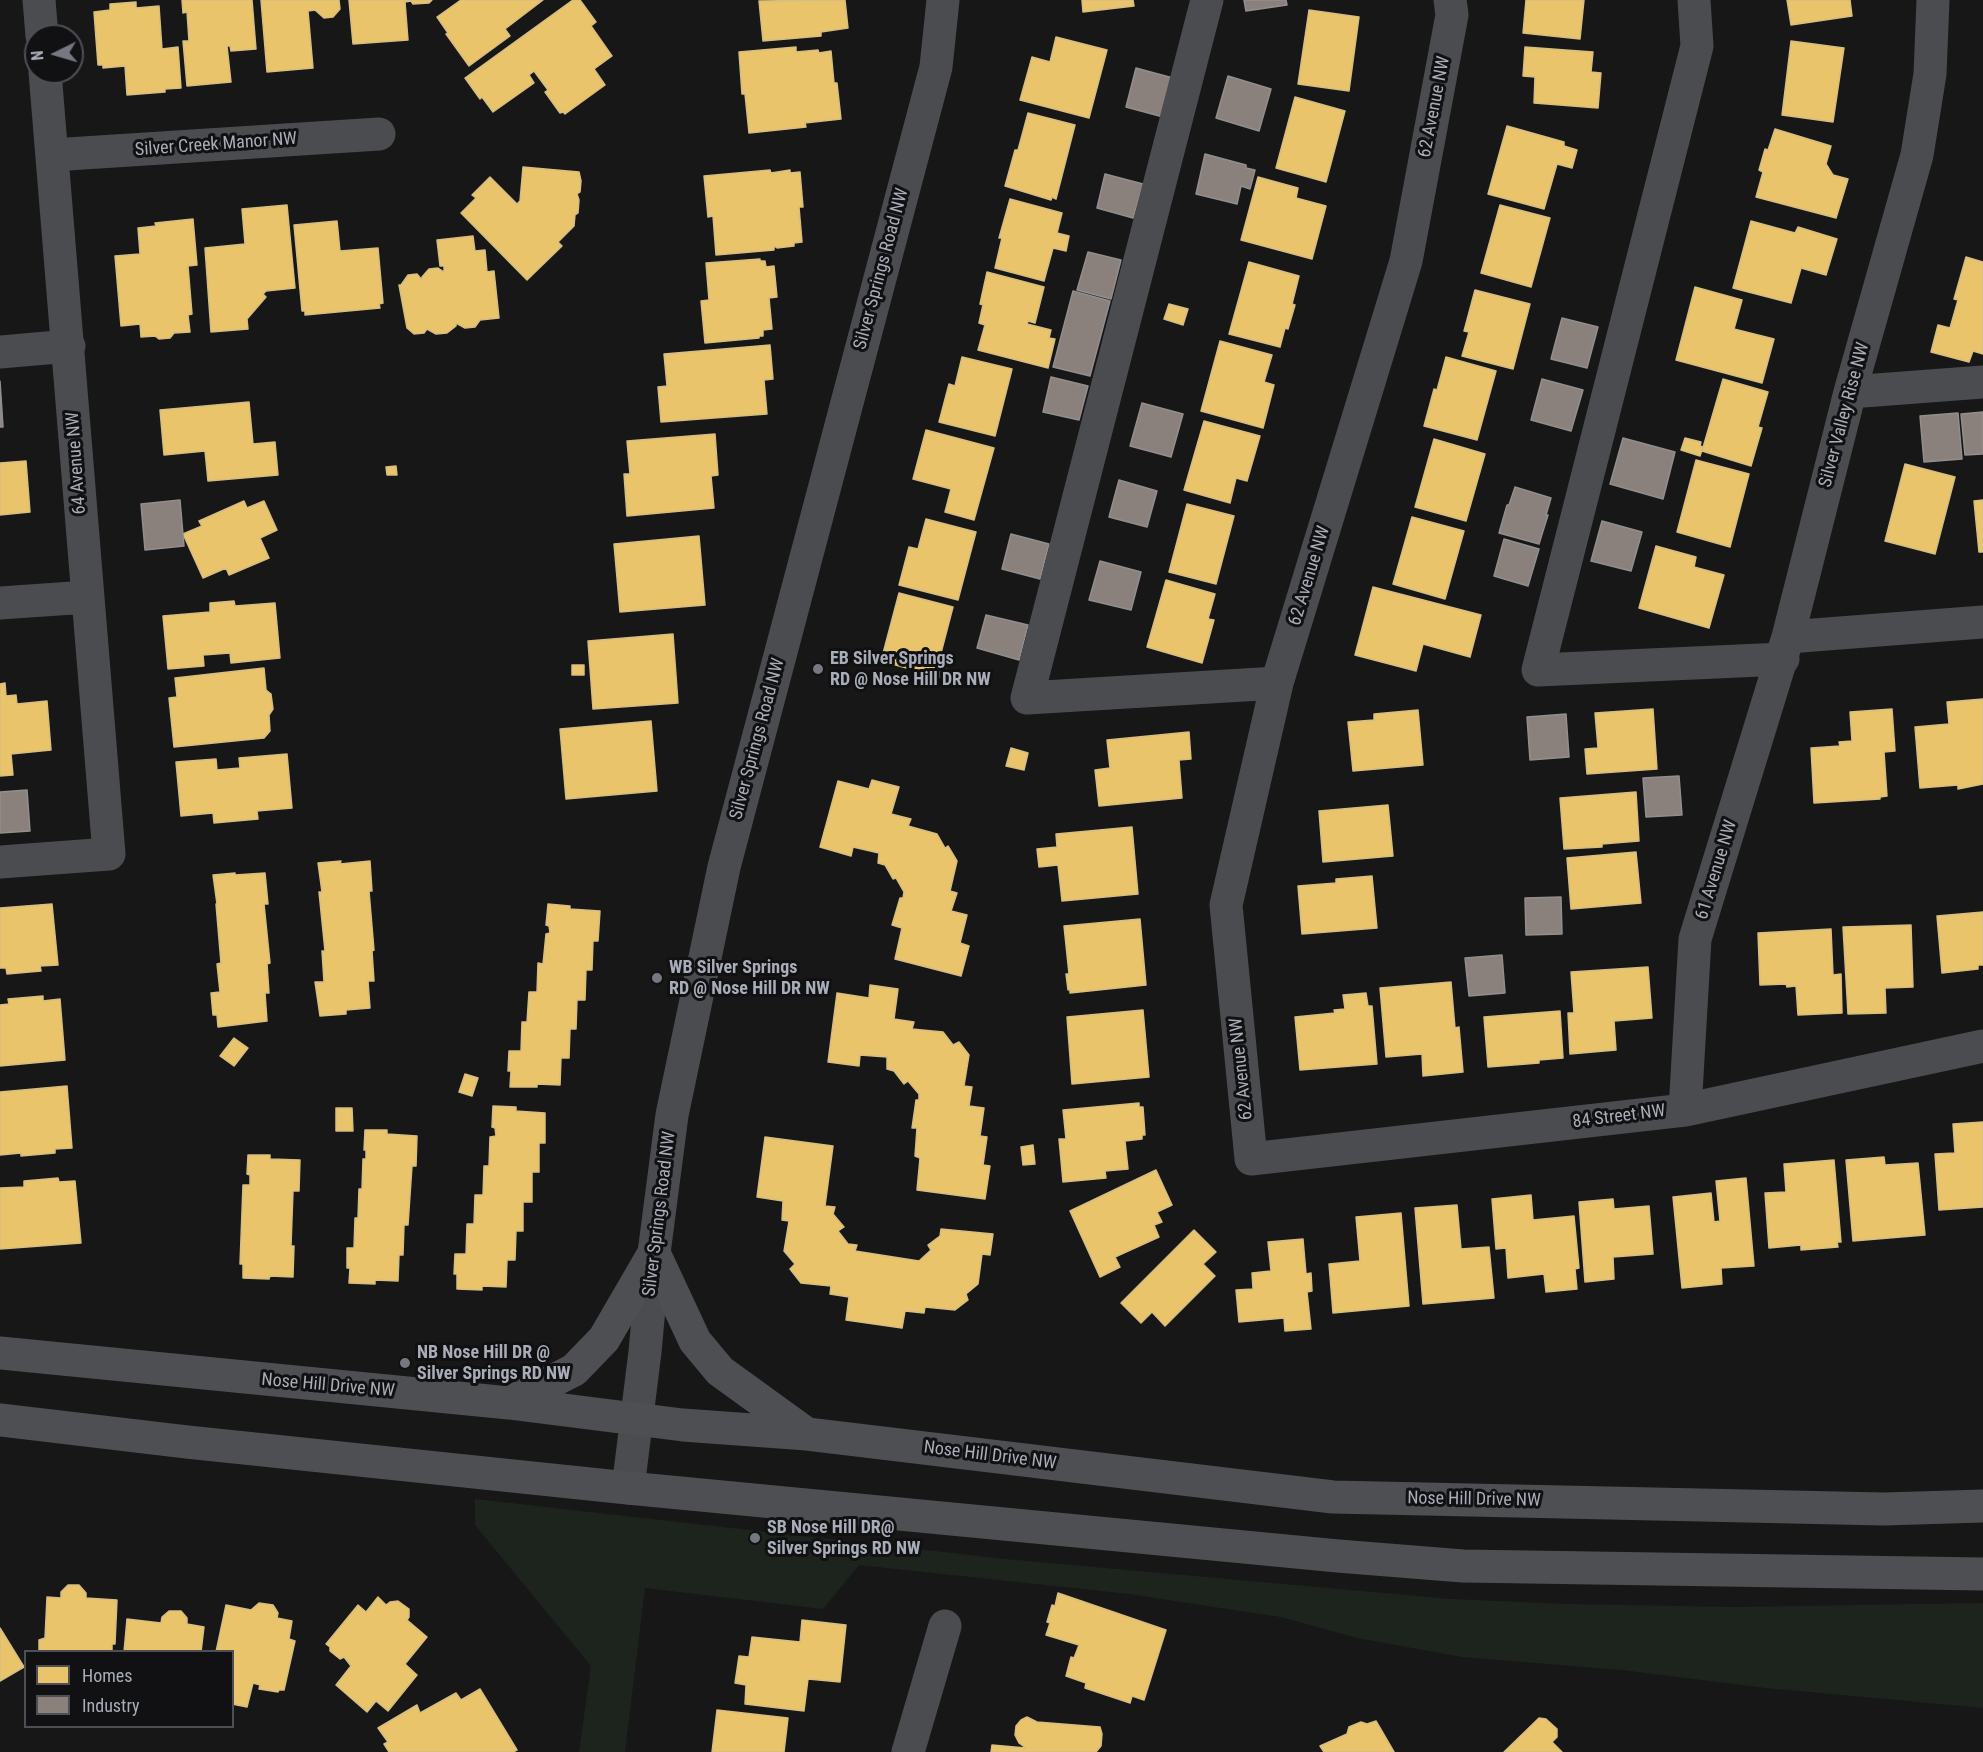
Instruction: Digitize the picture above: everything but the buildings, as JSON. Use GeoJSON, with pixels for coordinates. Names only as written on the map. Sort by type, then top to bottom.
{"type":"FeatureCollection","features":[{"type":"Feature","properties":{"kind":"main road"},"geometry":{"type":"LineString","coordinates":[[509,1403],[574,1370],[604,1339],[654,1253]]}},
{"type":"Feature","properties":{"kind":"main road"},"geometry":{"type":"LineString","coordinates":[[654,1253],[696,1341],[720,1371],[807,1434]]}},
{"type":"Feature","properties":{"kind":"main road","name":"Nose Hill Drive NW"},"geometry":{"type":"LineString","coordinates":[[0,1353],[509,1403],[637,1420],[807,1434],[1333,1497],[1884,1509],[1983,1506]]}},
{"type":"Feature","properties":{"kind":"main road"},"geometry":{"type":"LineString","coordinates":[[0,1420],[628,1488],[1463,1566],[1983,1574]]}},
{"type":"Feature","properties":{"kind":"street"},"geometry":{"type":"LineString","coordinates":[[39,0],[41,24]]}},
{"type":"Feature","properties":{"kind":"street","name":"Silver Springs Road NW"},"geometry":{"type":"LineString","coordinates":[[628,1488],[672,1115],[724,867],[936,67],[943,0]]}},
{"type":"Feature","properties":{"kind":"street"},"geometry":{"type":"LineString","coordinates":[[1207,0],[1027,698],[1277,683]]}},
{"type":"Feature","properties":{"kind":"street","name":"62 Avenue NW"},"geometry":{"type":"LineString","coordinates":[[1251,1159],[1226,905],[1277,683],[1406,261],[1452,15],[1450,0]]}},
{"type":"Feature","properties":{"kind":"street"},"geometry":{"type":"LineString","coordinates":[[1694,0],[1697,46],[1538,670],[1785,648],[1983,622]]}},
{"type":"Feature","properties":{"kind":"street","name":"Silver Valley Rise NW"},"geometry":{"type":"LineString","coordinates":[[1785,648],[1850,392],[1917,155],[1930,74],[1933,0]]}},
{"type":"Feature","properties":{"kind":"street","name":"64 Avenue NW"},"geometry":{"type":"LineString","coordinates":[[0,862],[109,854],[46,84]]}},
{"type":"Feature","properties":{"kind":"street","name":"Silver Creek Manor NW"},"geometry":{"type":"LineString","coordinates":[[52,155],[379,134]]}},
{"type":"Feature","properties":{"kind":"street"},"geometry":{"type":"LineString","coordinates":[[0,352],[69,346]]}},
{"type":"Feature","properties":{"kind":"street"},"geometry":{"type":"LineString","coordinates":[[1850,392],[1983,382]]}},
{"type":"Feature","properties":{"kind":"street"},"geometry":{"type":"LineString","coordinates":[[0,603],[87,597]]}},
{"type":"Feature","properties":{"kind":"street","name":"61 Avenue NW"},"geometry":{"type":"LineString","coordinates":[[1686,1110],[1695,939],[1785,648]]}},
{"type":"Feature","properties":{"kind":"street","name":"84 Street NW"},"geometry":{"type":"LineString","coordinates":[[1251,1159],[1686,1110],[1983,1046]]}},
{"type":"Feature","properties":{"kind":"street"},"geometry":{"type":"LineString","coordinates":[[908,1752],[945,1626]]}},
{"type":"Feature","properties":{"kind":"shaded area"},"geometry":{"type":"Polygon","coordinates":[[[475,1499],[1005,1559],[1451,1599],[1735,1607],[1983,1603],[1983,1708],[1766,1688],[1622,1670],[1462,1657],[1357,1638],[1281,1617],[1129,1594],[859,1565],[823,1609],[645,1588],[625,1752],[579,1752],[591,1666],[475,1525],[475,1499]]]}},
{"type":"Feature","properties":{"kind":"place","name":"EB Silver Springs RD @ Nose Hill DR NW"},"geometry":{"type":"Point","coordinates":[818,669]}},
{"type":"Feature","properties":{"kind":"place","name":"WB Silver Springs RD @ Nose Hill DR NW"},"geometry":{"type":"Point","coordinates":[657,978]}},
{"type":"Feature","properties":{"kind":"place","name":"NB Nose Hill DR @ Silver Springs RD NW"},"geometry":{"type":"Point","coordinates":[405,1363]}},
{"type":"Feature","properties":{"kind":"place","name":"SB Nose Hill DR@ Silver Springs RD NW"},"geometry":{"type":"Point","coordinates":[755,1538]}}]}
